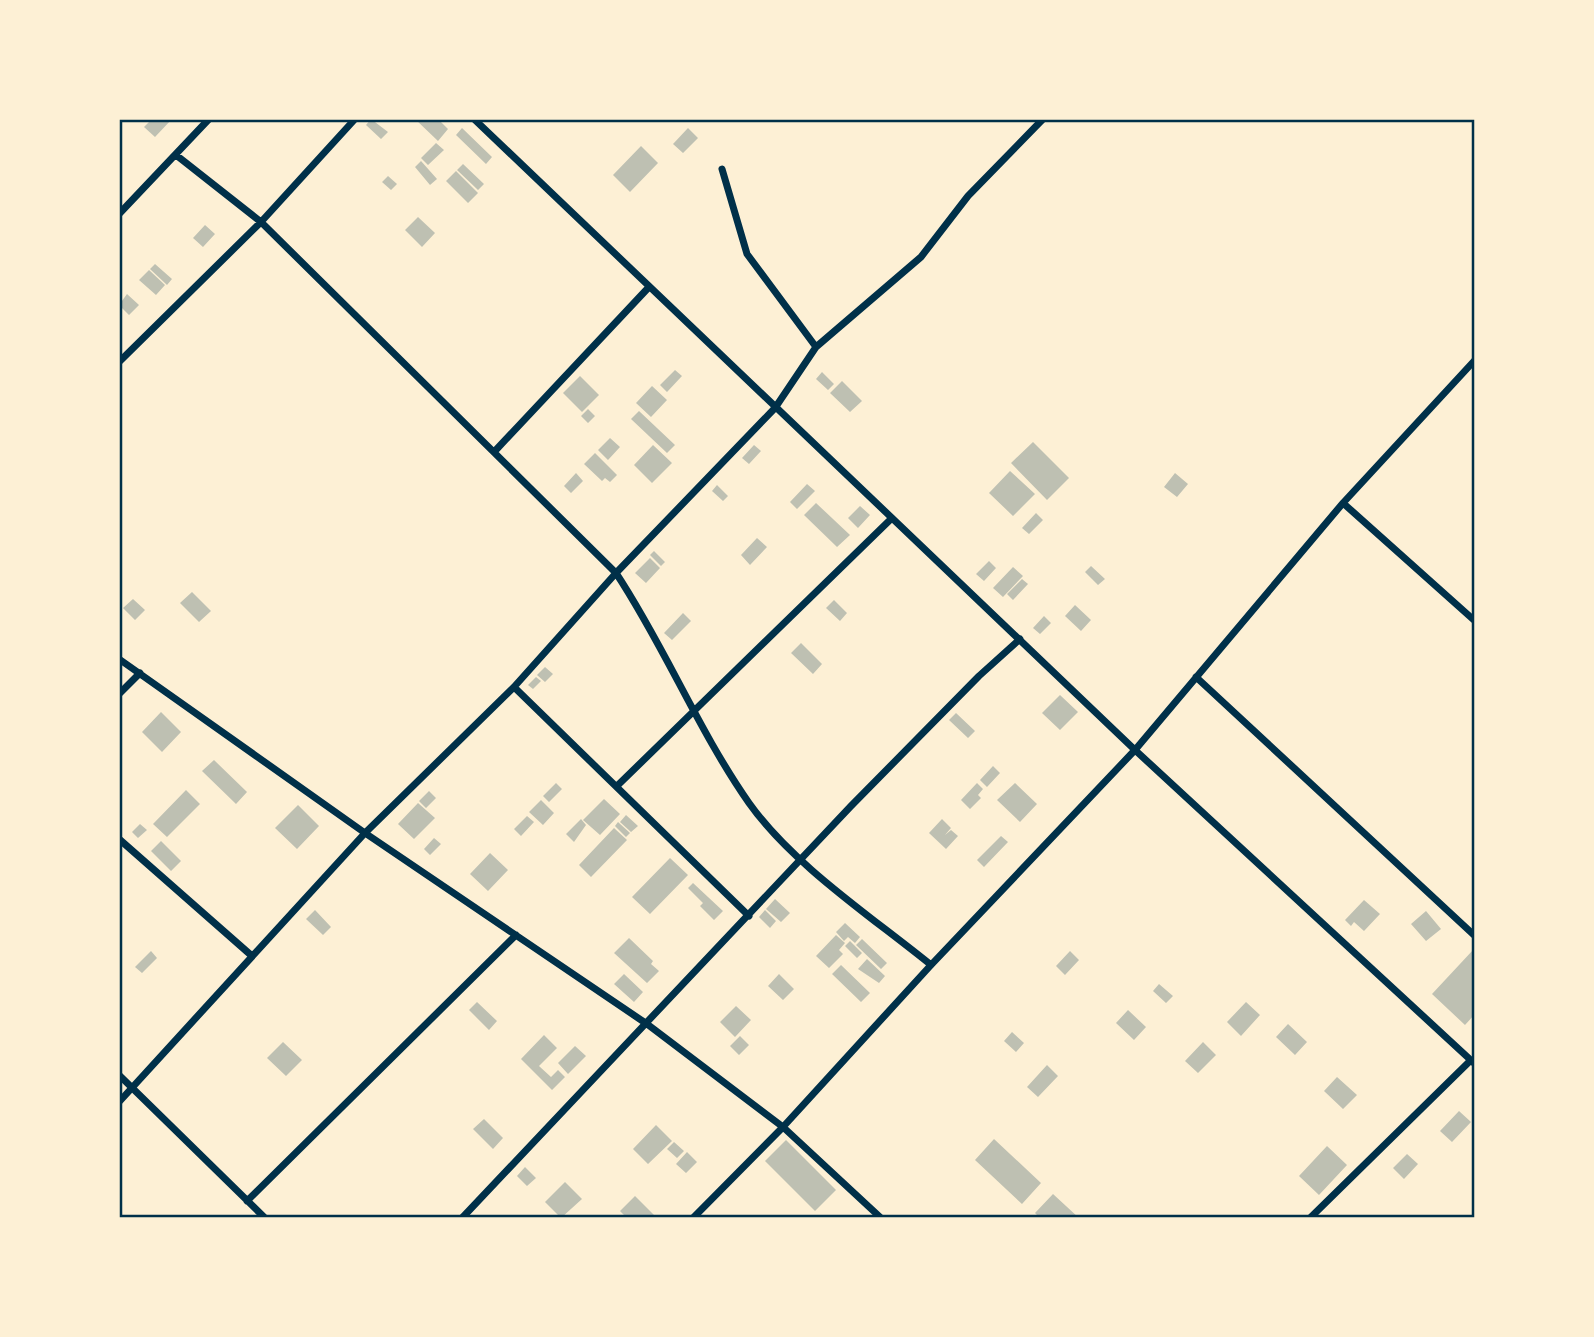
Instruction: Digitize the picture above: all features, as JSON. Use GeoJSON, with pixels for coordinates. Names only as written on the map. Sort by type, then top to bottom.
{"type":"FeatureCollection","features":[{"type":"Feature","properties":{"kind":"street"},"geometry":{"type":"LineString","coordinates":[[119,214],[208,119]]}},
{"type":"Feature","properties":{"kind":"street"},"geometry":{"type":"LineString","coordinates":[[119,362],[261,222],[355,119]]}},
{"type":"Feature","properties":{"kind":"street"},"geometry":{"type":"LineString","coordinates":[[474,119],[1135,750],[1473,1062],[1310,1218]]}},
{"type":"Feature","properties":{"kind":"street"},"geometry":{"type":"LineString","coordinates":[[119,1102],[365,833],[514,687],[616,573],[775,408],[816,347],[921,257],[968,196],[1043,119]]}},
{"type":"Feature","properties":{"kind":"street"},"geometry":{"type":"LineString","coordinates":[[176,155],[261,222],[616,573],[646,618],[694,711],[750,804],[801,859],[931,965]]}},
{"type":"Feature","properties":{"kind":"street"},"geometry":{"type":"LineString","coordinates":[[722,169],[747,254],[816,347]]}},
{"type":"Feature","properties":{"kind":"street"},"geometry":{"type":"LineString","coordinates":[[494,452],[649,287]]}},
{"type":"Feature","properties":{"kind":"street"},"geometry":{"type":"LineString","coordinates":[[693,1218],[783,1127],[931,965],[1135,750],[1343,503],[1475,360]]}},
{"type":"Feature","properties":{"kind":"street"},"geometry":{"type":"LineString","coordinates":[[1343,503],[1475,621]]}},
{"type":"Feature","properties":{"kind":"street"},"geometry":{"type":"LineString","coordinates":[[618,785],[892,518]]}},
{"type":"Feature","properties":{"kind":"street"},"geometry":{"type":"LineString","coordinates":[[462,1218],[801,859],[979,676],[1020,639]]}},
{"type":"Feature","properties":{"kind":"street"},"geometry":{"type":"LineString","coordinates":[[119,659],[365,833],[647,1024],[783,1127],[881,1218]]}},
{"type":"Feature","properties":{"kind":"street"},"geometry":{"type":"LineString","coordinates":[[119,694],[140,674]]}},
{"type":"Feature","properties":{"kind":"street"},"geometry":{"type":"LineString","coordinates":[[1196,677],[1475,936]]}},
{"type":"Feature","properties":{"kind":"street"},"geometry":{"type":"LineString","coordinates":[[514,687],[618,785],[749,916]]}},
{"type":"Feature","properties":{"kind":"street"},"geometry":{"type":"LineString","coordinates":[[119,839],[252,956]]}},
{"type":"Feature","properties":{"kind":"street"},"geometry":{"type":"LineString","coordinates":[[247,1201],[516,935]]}},
{"type":"Feature","properties":{"kind":"street"},"geometry":{"type":"LineString","coordinates":[[119,1075],[265,1218]]}},
{"type":"Feature","properties":{"kind":"building"},"geometry":{"type":"Polygon","coordinates":[[[152,119],[172,119],[155,137],[144,127],[152,119]]]}},
{"type":"Feature","properties":{"kind":"building"},"geometry":{"type":"Polygon","coordinates":[[[371,119],[388,132],[381,139],[366,125],[371,119]]]}},
{"type":"Feature","properties":{"kind":"building"},"geometry":{"type":"Polygon","coordinates":[[[415,119],[438,119],[448,129],[438,141],[415,119]]]}},
{"type":"Feature","properties":{"kind":"building"},"geometry":{"type":"Polygon","coordinates":[[[462,128],[492,157],[486,164],[456,135],[462,128]]]}},
{"type":"Feature","properties":{"kind":"building"},"geometry":{"type":"Polygon","coordinates":[[[688,128],[698,138],[683,153],[673,144],[688,128]]]}},
{"type":"Feature","properties":{"kind":"building"},"geometry":{"type":"Polygon","coordinates":[[[436,143],[444,150],[428,165],[421,158],[436,143]]]}},
{"type":"Feature","properties":{"kind":"building"},"geometry":{"type":"Polygon","coordinates":[[[641,146],[658,163],[630,192],[613,175],[641,146]]]}},
{"type":"Feature","properties":{"kind":"building"},"geometry":{"type":"Polygon","coordinates":[[[421,161],[437,179],[430,185],[415,167],[421,161]]]}},
{"type":"Feature","properties":{"kind":"building"},"geometry":{"type":"Polygon","coordinates":[[[463,164],[484,184],[478,190],[457,170],[463,164]]]}},
{"type":"Feature","properties":{"kind":"building"},"geometry":{"type":"Polygon","coordinates":[[[456,171],[478,193],[468,203],[446,181],[456,171]]]}},
{"type":"Feature","properties":{"kind":"building"},"geometry":{"type":"Polygon","coordinates":[[[388,176],[397,184],[391,190],[382,182],[388,176]]]}},
{"type":"Feature","properties":{"kind":"building"},"geometry":{"type":"Polygon","coordinates":[[[418,217],[435,233],[422,247],[405,230],[418,217]]]}},
{"type":"Feature","properties":{"kind":"building"},"geometry":{"type":"Polygon","coordinates":[[[205,225],[215,234],[203,247],[193,238],[205,225]]]}},
{"type":"Feature","properties":{"kind":"building"},"geometry":{"type":"Polygon","coordinates":[[[155,264],[172,279],[167,285],[150,269],[155,264]]]}},
{"type":"Feature","properties":{"kind":"building"},"geometry":{"type":"Polygon","coordinates":[[[149,270],[165,285],[156,295],[139,280],[149,270]]]}},
{"type":"Feature","properties":{"kind":"building"},"geometry":{"type":"Polygon","coordinates":[[[127,294],[139,305],[129,315],[119,305],[127,294]]]}},
{"type":"Feature","properties":{"kind":"building"},"geometry":{"type":"Polygon","coordinates":[[[675,370],[682,376],[667,392],[660,385],[675,370]]]}},
{"type":"Feature","properties":{"kind":"building"},"geometry":{"type":"Polygon","coordinates":[[[822,372],[834,384],[828,390],[816,379],[822,372]]]}},
{"type":"Feature","properties":{"kind":"building"},"geometry":{"type":"Polygon","coordinates":[[[580,376],[599,395],[582,412],[563,393],[580,376]]]}},
{"type":"Feature","properties":{"kind":"building"},"geometry":{"type":"Polygon","coordinates":[[[842,381],[862,401],[850,412],[830,393],[842,381]]]}},
{"type":"Feature","properties":{"kind":"building"},"geometry":{"type":"Polygon","coordinates":[[[652,386],[667,400],[651,417],[636,403],[652,386]]]}},
{"type":"Feature","properties":{"kind":"building"},"geometry":{"type":"Polygon","coordinates":[[[588,409],[595,416],[588,423],[581,416],[588,409]]]}},
{"type":"Feature","properties":{"kind":"building"},"geometry":{"type":"Polygon","coordinates":[[[639,411],[675,445],[667,453],[631,419],[639,411]]]}},
{"type":"Feature","properties":{"kind":"building"},"geometry":{"type":"Polygon","coordinates":[[[610,438],[620,447],[608,460],[598,450],[610,438]]]}},
{"type":"Feature","properties":{"kind":"building"},"geometry":{"type":"Polygon","coordinates":[[[1033,442],[1069,478],[1047,500],[1011,463],[1033,442]]]}},
{"type":"Feature","properties":{"kind":"building"},"geometry":{"type":"Polygon","coordinates":[[[653,445],[672,463],[652,483],[634,465],[653,445]]]}},
{"type":"Feature","properties":{"kind":"building"},"geometry":{"type":"Polygon","coordinates":[[[754,445],[761,451],[749,464],[742,458],[754,445]]]}},
{"type":"Feature","properties":{"kind":"building"},"geometry":{"type":"Polygon","coordinates":[[[595,453],[617,475],[610,482],[605,478],[602,481],[584,464],[595,453]]]}},
{"type":"Feature","properties":{"kind":"building"},"geometry":{"type":"Polygon","coordinates":[[[1010,471],[1035,494],[1013,516],[989,493],[1010,471]]]}},
{"type":"Feature","properties":{"kind":"building"},"geometry":{"type":"Polygon","coordinates":[[[576,473],[583,481],[571,493],[564,486],[576,473]]]}},
{"type":"Feature","properties":{"kind":"building"},"geometry":{"type":"Polygon","coordinates":[[[1175,473],[1188,484],[1177,497],[1164,487],[1175,473]]]}},
{"type":"Feature","properties":{"kind":"building"},"geometry":{"type":"Polygon","coordinates":[[[807,484],[815,491],[797,509],[790,502],[807,484]]]}},
{"type":"Feature","properties":{"kind":"building"},"geometry":{"type":"Polygon","coordinates":[[[717,485],[728,496],[723,501],[712,491],[717,485]]]}},
{"type":"Feature","properties":{"kind":"building"},"geometry":{"type":"Polygon","coordinates":[[[816,503],[850,535],[837,547],[804,515],[816,503]]]}},
{"type":"Feature","properties":{"kind":"building"},"geometry":{"type":"Polygon","coordinates":[[[860,506],[870,515],[858,528],[848,518],[860,506]]]}},
{"type":"Feature","properties":{"kind":"building"},"geometry":{"type":"Polygon","coordinates":[[[1036,513],[1043,520],[1029,534],[1022,528],[1036,513]]]}},
{"type":"Feature","properties":{"kind":"building"},"geometry":{"type":"Polygon","coordinates":[[[757,538],[767,547],[750,565],[741,555],[757,538]]]}},
{"type":"Feature","properties":{"kind":"building"},"geometry":{"type":"Polygon","coordinates":[[[654,551],[665,562],[661,566],[650,555],[654,551]]]}},
{"type":"Feature","properties":{"kind":"building"},"geometry":{"type":"Polygon","coordinates":[[[650,558],[660,568],[646,583],[635,573],[650,558]]]}},
{"type":"Feature","properties":{"kind":"building"},"geometry":{"type":"Polygon","coordinates":[[[989,561],[996,568],[984,581],[976,574],[989,561]]]}},
{"type":"Feature","properties":{"kind":"building"},"geometry":{"type":"Polygon","coordinates":[[[1091,566],[1105,579],[1098,585],[1085,572],[1091,566]]]}},
{"type":"Feature","properties":{"kind":"building"},"geometry":{"type":"Polygon","coordinates":[[[1013,567],[1023,576],[1003,597],[993,588],[1013,567]]]}},
{"type":"Feature","properties":{"kind":"building"},"geometry":{"type":"Polygon","coordinates":[[[1022,579],[1028,584],[1013,600],[1007,594],[1022,579]]]}},
{"type":"Feature","properties":{"kind":"building"},"geometry":{"type":"Polygon","coordinates":[[[192,592],[211,611],[199,622],[180,603],[192,592]]]}},
{"type":"Feature","properties":{"kind":"building"},"geometry":{"type":"Polygon","coordinates":[[[133,599],[145,610],[135,620],[123,608],[133,599]]]}},
{"type":"Feature","properties":{"kind":"building"},"geometry":{"type":"Polygon","coordinates":[[[834,600],[847,613],[840,621],[826,608],[834,600]]]}},
{"type":"Feature","properties":{"kind":"building"},"geometry":{"type":"Polygon","coordinates":[[[1075,605],[1091,620],[1081,631],[1065,616],[1075,605]]]}},
{"type":"Feature","properties":{"kind":"building"},"geometry":{"type":"Polygon","coordinates":[[[683,613],[691,621],[672,640],[664,633],[683,613]]]}},
{"type":"Feature","properties":{"kind":"building"},"geometry":{"type":"Polygon","coordinates":[[[1044,616],[1051,623],[1040,634],[1033,628],[1044,616]]]}},
{"type":"Feature","properties":{"kind":"building"},"geometry":{"type":"Polygon","coordinates":[[[801,643],[822,664],[813,674],[791,653],[801,643]]]}},
{"type":"Feature","properties":{"kind":"building"},"geometry":{"type":"Polygon","coordinates":[[[545,667],[553,674],[545,682],[537,675],[545,667]]]}},
{"type":"Feature","properties":{"kind":"building"},"geometry":{"type":"Polygon","coordinates":[[[536,677],[541,681],[533,689],[528,685],[536,677]]]}},
{"type":"Feature","properties":{"kind":"building"},"geometry":{"type":"Polygon","coordinates":[[[1060,695],[1078,712],[1060,730],[1042,713],[1060,695]]]}},
{"type":"Feature","properties":{"kind":"building"},"geometry":{"type":"Polygon","coordinates":[[[161,712],[181,732],[162,752],[142,732],[161,712]]]}},
{"type":"Feature","properties":{"kind":"building"},"geometry":{"type":"Polygon","coordinates":[[[956,713],[975,731],[968,738],[949,720],[956,713]]]}},
{"type":"Feature","properties":{"kind":"building"},"geometry":{"type":"Polygon","coordinates":[[[214,760],[247,792],[236,804],[202,771],[214,760]]]}},
{"type":"Feature","properties":{"kind":"building"},"geometry":{"type":"Polygon","coordinates":[[[993,766],[1000,773],[987,787],[980,780],[993,766]]]}},
{"type":"Feature","properties":{"kind":"building"},"geometry":{"type":"Polygon","coordinates":[[[556,783],[562,789],[549,802],[543,796],[556,783]]]}},
{"type":"Feature","properties":{"kind":"building"},"geometry":{"type":"Polygon","coordinates":[[[977,783],[983,789],[978,795],[981,798],[970,809],[961,800],[977,783]]]}},
{"type":"Feature","properties":{"kind":"building"},"geometry":{"type":"Polygon","coordinates":[[[1015,783],[1037,804],[1020,822],[997,800],[1015,783]]]}},
{"type":"Feature","properties":{"kind":"building"},"geometry":{"type":"Polygon","coordinates":[[[186,790],[200,804],[167,837],[153,824],[186,790]]]}},
{"type":"Feature","properties":{"kind":"building"},"geometry":{"type":"Polygon","coordinates":[[[429,791],[436,798],[426,808],[419,801],[429,791]]]}},
{"type":"Feature","properties":{"kind":"building"},"geometry":{"type":"Polygon","coordinates":[[[604,799],[620,814],[600,835],[583,820],[604,799]]]}},
{"type":"Feature","properties":{"kind":"building"},"geometry":{"type":"Polygon","coordinates":[[[541,800],[554,813],[543,825],[529,812],[541,800]]]}},
{"type":"Feature","properties":{"kind":"building"},"geometry":{"type":"Polygon","coordinates":[[[418,803],[435,818],[414,839],[398,824],[418,803]]]}},
{"type":"Feature","properties":{"kind":"building"},"geometry":{"type":"Polygon","coordinates":[[[298,805],[319,826],[297,849],[275,828],[298,805]]]}},
{"type":"Feature","properties":{"kind":"building"},"geometry":{"type":"Polygon","coordinates":[[[626,815],[638,826],[631,832],[620,822],[626,815]]]}},
{"type":"Feature","properties":{"kind":"building"},"geometry":{"type":"Polygon","coordinates":[[[527,816],[534,822],[521,836],[514,829],[527,816]]]}},
{"type":"Feature","properties":{"kind":"building"},"geometry":{"type":"Polygon","coordinates":[[[581,819],[586,825],[574,842],[566,834],[581,819]]]}},
{"type":"Feature","properties":{"kind":"building"},"geometry":{"type":"Polygon","coordinates":[[[942,819],[951,828],[945,835],[951,830],[958,836],[946,849],[929,833],[942,819]]]}},
{"type":"Feature","properties":{"kind":"building"},"geometry":{"type":"Polygon","coordinates":[[[618,822],[630,833],[626,837],[615,826],[618,822]]]}},
{"type":"Feature","properties":{"kind":"building"},"geometry":{"type":"Polygon","coordinates":[[[140,824],[147,830],[138,838],[132,832],[140,824]]]}},
{"type":"Feature","properties":{"kind":"building"},"geometry":{"type":"Polygon","coordinates":[[[614,828],[627,840],[591,877],[579,865],[614,828]]]}},
{"type":"Feature","properties":{"kind":"building"},"geometry":{"type":"Polygon","coordinates":[[[1001,836],[1008,842],[984,867],[977,860],[1001,836]]]}},
{"type":"Feature","properties":{"kind":"building"},"geometry":{"type":"Polygon","coordinates":[[[434,838],[441,844],[430,855],[424,849],[434,838]]]}},
{"type":"Feature","properties":{"kind":"building"},"geometry":{"type":"Polygon","coordinates":[[[161,841],[181,861],[171,871],[151,851],[161,841]]]}},
{"type":"Feature","properties":{"kind":"building"},"geometry":{"type":"Polygon","coordinates":[[[490,853],[508,870],[488,891],[470,874],[490,853]]]}},
{"type":"Feature","properties":{"kind":"building"},"geometry":{"type":"Polygon","coordinates":[[[670,858],[688,875],[650,914],[632,897],[670,858]]]}},
{"type":"Feature","properties":{"kind":"building"},"geometry":{"type":"Polygon","coordinates":[[[693,883],[723,911],[714,920],[700,906],[703,903],[688,888],[693,883]]]}},
{"type":"Feature","properties":{"kind":"building"},"geometry":{"type":"Polygon","coordinates":[[[775,899],[790,913],[781,922],[766,909],[775,899]]]}},
{"type":"Feature","properties":{"kind":"building"},"geometry":{"type":"Polygon","coordinates":[[[1364,900],[1380,914],[1364,931],[1354,922],[1351,926],[1345,920],[1364,900]]]}},
{"type":"Feature","properties":{"kind":"building"},"geometry":{"type":"Polygon","coordinates":[[[315,910],[331,927],[323,935],[306,919],[315,910]]]}},
{"type":"Feature","properties":{"kind":"building"},"geometry":{"type":"Polygon","coordinates":[[[765,910],[776,921],[770,928],[759,917],[765,910]]]}},
{"type":"Feature","properties":{"kind":"building"},"geometry":{"type":"Polygon","coordinates":[[[1426,911],[1441,929],[1426,941],[1411,924],[1426,911]]]}},
{"type":"Feature","properties":{"kind":"building"},"geometry":{"type":"Polygon","coordinates":[[[845,923],[860,937],[855,943],[848,937],[844,941],[836,932],[845,923]]]}},
{"type":"Feature","properties":{"kind":"building"},"geometry":{"type":"Polygon","coordinates":[[[836,935],[845,943],[839,950],[843,954],[829,968],[816,956],[836,935]]]}},
{"type":"Feature","properties":{"kind":"building"},"geometry":{"type":"Polygon","coordinates":[[[629,938],[653,961],[651,964],[659,971],[647,983],[614,953],[629,938]]]}},
{"type":"Feature","properties":{"kind":"building"},"geometry":{"type":"Polygon","coordinates":[[[862,939],[887,963],[881,969],[856,945],[862,939]]]}},
{"type":"Feature","properties":{"kind":"building"},"geometry":{"type":"Polygon","coordinates":[[[850,941],[862,953],[857,958],[845,946],[850,941]]]}},
{"type":"Feature","properties":{"kind":"building"},"geometry":{"type":"Polygon","coordinates":[[[1473,950],[1475,1014],[1465,1025],[1432,994],[1473,950]]]}},
{"type":"Feature","properties":{"kind":"building"},"geometry":{"type":"Polygon","coordinates":[[[151,951],[157,958],[142,973],[135,967],[151,951]]]}},
{"type":"Feature","properties":{"kind":"building"},"geometry":{"type":"Polygon","coordinates":[[[1070,951],[1079,960],[1065,975],[1056,966],[1070,951]]]}},
{"type":"Feature","properties":{"kind":"building"},"geometry":{"type":"Polygon","coordinates":[[[867,959],[885,976],[879,983],[858,969],[867,959]]]}},
{"type":"Feature","properties":{"kind":"building"},"geometry":{"type":"Polygon","coordinates":[[[841,965],[870,993],[861,1002],[832,974],[841,965]]]}},
{"type":"Feature","properties":{"kind":"building"},"geometry":{"type":"Polygon","coordinates":[[[624,974],[643,992],[634,1002],[614,984],[624,974]]]}},
{"type":"Feature","properties":{"kind":"building"},"geometry":{"type":"Polygon","coordinates":[[[779,974],[794,989],[783,1000],[768,986],[779,974]]]}},
{"type":"Feature","properties":{"kind":"building"},"geometry":{"type":"Polygon","coordinates":[[[1159,984],[1173,996],[1166,1003],[1153,991],[1159,984]]]}},
{"type":"Feature","properties":{"kind":"building"},"geometry":{"type":"Polygon","coordinates":[[[477,1002],[497,1021],[489,1030],[469,1010],[477,1002]]]}},
{"type":"Feature","properties":{"kind":"building"},"geometry":{"type":"Polygon","coordinates":[[[1246,1002],[1260,1015],[1241,1036],[1227,1022],[1246,1002]]]}},
{"type":"Feature","properties":{"kind":"building"},"geometry":{"type":"Polygon","coordinates":[[[736,1006],[751,1020],[735,1037],[720,1022],[736,1006]]]}},
{"type":"Feature","properties":{"kind":"building"},"geometry":{"type":"Polygon","coordinates":[[[1128,1010],[1146,1027],[1134,1040],[1116,1023],[1128,1010]]]}},
{"type":"Feature","properties":{"kind":"building"},"geometry":{"type":"Polygon","coordinates":[[[1288,1024],[1307,1042],[1295,1055],[1276,1037],[1288,1024]]]}},
{"type":"Feature","properties":{"kind":"building"},"geometry":{"type":"Polygon","coordinates":[[[1012,1032],[1024,1043],[1016,1052],[1004,1041],[1012,1032]]]}},
{"type":"Feature","properties":{"kind":"building"},"geometry":{"type":"Polygon","coordinates":[[[544,1035],[557,1048],[539,1066],[551,1077],[558,1070],[565,1077],[552,1090],[521,1059],[544,1035]]]}},
{"type":"Feature","properties":{"kind":"building"},"geometry":{"type":"Polygon","coordinates":[[[740,1036],[749,1045],[739,1055],[730,1046],[740,1036]]]}},
{"type":"Feature","properties":{"kind":"building"},"geometry":{"type":"Polygon","coordinates":[[[283,1042],[302,1060],[286,1076],[267,1058],[283,1042]]]}},
{"type":"Feature","properties":{"kind":"building"},"geometry":{"type":"Polygon","coordinates":[[[1203,1042],[1216,1055],[1198,1073],[1185,1061],[1203,1042]]]}},
{"type":"Feature","properties":{"kind":"building"},"geometry":{"type":"Polygon","coordinates":[[[575,1046],[586,1056],[568,1074],[558,1063],[575,1046]]]}},
{"type":"Feature","properties":{"kind":"building"},"geometry":{"type":"Polygon","coordinates":[[[1047,1065],[1058,1076],[1038,1097],[1027,1087],[1047,1065]]]}},
{"type":"Feature","properties":{"kind":"building"},"geometry":{"type":"Polygon","coordinates":[[[1337,1077],[1357,1095],[1343,1109],[1324,1091],[1337,1077]]]}},
{"type":"Feature","properties":{"kind":"building"},"geometry":{"type":"Polygon","coordinates":[[[1459,1111],[1471,1122],[1452,1142],[1440,1131],[1459,1111]]]}},
{"type":"Feature","properties":{"kind":"building"},"geometry":{"type":"Polygon","coordinates":[[[484,1119],[503,1138],[493,1149],[473,1129],[484,1119]]]}},
{"type":"Feature","properties":{"kind":"building"},"geometry":{"type":"Polygon","coordinates":[[[656,1125],[672,1141],[648,1164],[633,1149],[656,1125]]]}},
{"type":"Feature","properties":{"kind":"building"},"geometry":{"type":"Polygon","coordinates":[[[994,1139],[1041,1183],[1022,1204],[975,1160],[994,1139]]]}},
{"type":"Feature","properties":{"kind":"building"},"geometry":{"type":"Polygon","coordinates":[[[786,1140],[836,1190],[815,1211],[765,1161],[786,1140]]]}},
{"type":"Feature","properties":{"kind":"building"},"geometry":{"type":"Polygon","coordinates":[[[674,1142],[684,1151],[677,1158],[667,1149],[674,1142]]]}},
{"type":"Feature","properties":{"kind":"building"},"geometry":{"type":"Polygon","coordinates":[[[1327,1146],[1347,1165],[1319,1195],[1299,1176],[1327,1146]]]}},
{"type":"Feature","properties":{"kind":"building"},"geometry":{"type":"Polygon","coordinates":[[[687,1152],[697,1162],[686,1173],[676,1164],[687,1152]]]}},
{"type":"Feature","properties":{"kind":"building"},"geometry":{"type":"Polygon","coordinates":[[[1407,1154],[1418,1164],[1404,1179],[1393,1168],[1407,1154]]]}},
{"type":"Feature","properties":{"kind":"building"},"geometry":{"type":"Polygon","coordinates":[[[525,1167],[536,1178],[527,1186],[517,1176],[525,1167]]]}},
{"type":"Feature","properties":{"kind":"building"},"geometry":{"type":"Polygon","coordinates":[[[565,1182],[582,1199],[561,1218],[545,1202],[565,1182]]]}},
{"type":"Feature","properties":{"kind":"building"},"geometry":{"type":"Polygon","coordinates":[[[1053,1194],[1079,1218],[1040,1218],[1035,1213],[1053,1194]]]}},
{"type":"Feature","properties":{"kind":"building"},"geometry":{"type":"Polygon","coordinates":[[[635,1196],[655,1216],[653,1218],[627,1218],[620,1211],[635,1196]]]}}]}
